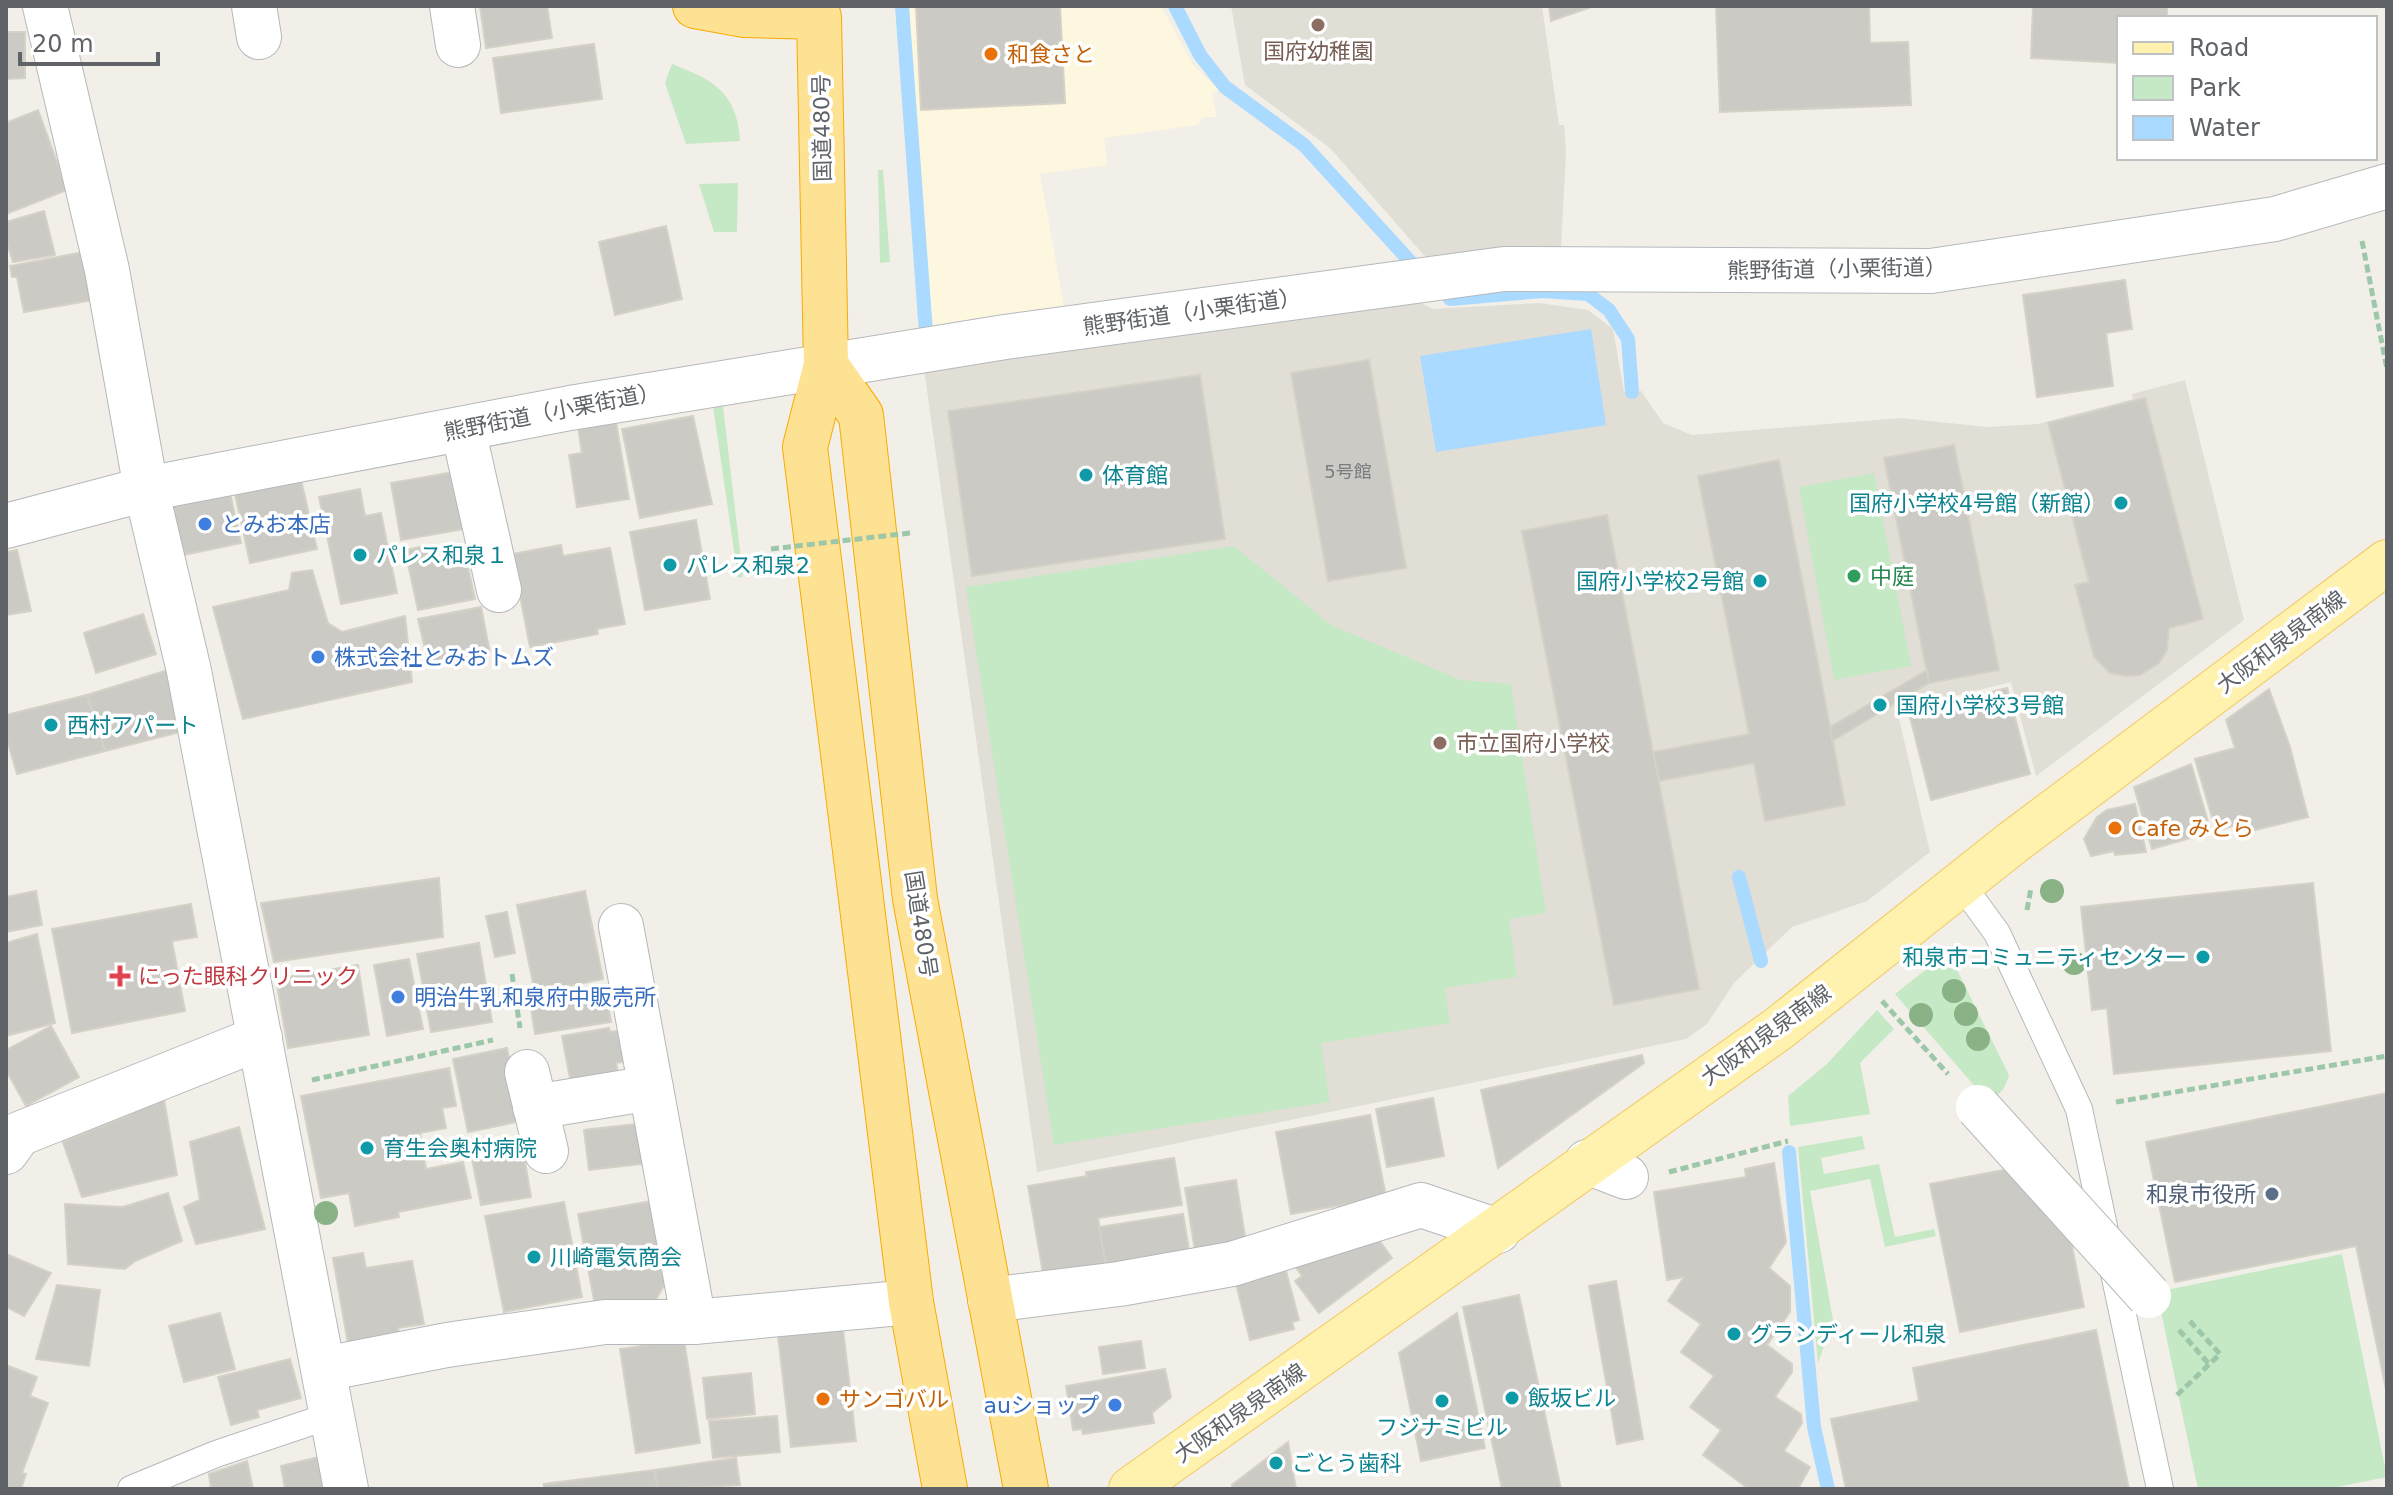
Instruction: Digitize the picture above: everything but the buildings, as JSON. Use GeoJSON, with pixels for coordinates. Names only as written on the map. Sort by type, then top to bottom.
{"type":"FeatureCollection","features":[{"type":"Feature","properties":{"kind":"highway","name":"国道480号"},"geometry":{"type":"LineString","coordinates":[[695,6],[745,15],[819,17],[826,365],[805,447],[911,1302],[945,1489]]}},
{"type":"Feature","properties":{"kind":"highway","name":"国道480号"},"geometry":{"type":"LineString","coordinates":[[826,365],[861,415],[915,899],[1026,1489]]}},
{"type":"Feature","properties":{"kind":"main road","name":"大阪和泉泉南線"},"geometry":{"type":"LineString","coordinates":[[1131,1489],[1498,1231],[1606,1170],[1778,1029],[1962,885],[2387,562]]}},
{"type":"Feature","properties":{"kind":"street"},"geometry":{"type":"LineString","coordinates":[[45,6],[107,270],[146,489],[189,671],[346,1489]]}},
{"type":"Feature","properties":{"kind":"street","name":"熊野街道（小栗街道）"},"geometry":{"type":"LineString","coordinates":[[6,526],[146,489],[826,365],[1504,269],[1931,271],[2187,235],[2275,219],[2387,186]]}},
{"type":"Feature","properties":{"kind":"street"},"geometry":{"type":"LineString","coordinates":[[463,429],[499,590]]}},
{"type":"Feature","properties":{"kind":"street"},"geometry":{"type":"LineString","coordinates":[[621,926],[694,1322]]}},
{"type":"Feature","properties":{"kind":"street"},"geometry":{"type":"LineString","coordinates":[[6,1152],[19,1134],[260,1038]]}},
{"type":"Feature","properties":{"kind":"street"},"geometry":{"type":"LineString","coordinates":[[546,1151],[522,1063],[651,1088]]}},
{"type":"Feature","properties":{"kind":"street"},"geometry":{"type":"LineString","coordinates":[[1978,1107],[2163,1302]]}},
{"type":"Feature","properties":{"kind":"street"},"geometry":{"type":"LineString","coordinates":[[990,1300],[1119,1284],[1232,1264],[1421,1205],[1498,1231]]}},
{"type":"Feature","properties":{"kind":"street"},"geometry":{"type":"LineString","coordinates":[[324,1369],[447,1345],[605,1322],[694,1322],[911,1302]]}},
{"type":"Feature","properties":{"kind":"lane"},"geometry":{"type":"LineString","coordinates":[[1962,885],[1997,933],[2079,1109],[2160,1489]]}},
{"type":"Feature","properties":{"kind":"lane"},"geometry":{"type":"LineString","coordinates":[[131,1489],[216,1454],[332,1415]]}},
{"type":"Feature","properties":{"kind":"path"},"geometry":{"type":"LineString","coordinates":[[2325,205],[2362,238],[2387,369]]}},
{"type":"Feature","properties":{"kind":"path"},"geometry":{"type":"LineString","coordinates":[[771,549],[910,533]]}},
{"type":"Feature","properties":{"kind":"path"},"geometry":{"type":"LineString","coordinates":[[2027,911],[2033,875]]}},
{"type":"Feature","properties":{"kind":"path"},"geometry":{"type":"LineString","coordinates":[[304,1082],[522,1063],[512,974]]}},
{"type":"Feature","properties":{"kind":"path"},"geometry":{"type":"LineString","coordinates":[[1875,992],[1978,1107]]}},
{"type":"Feature","properties":{"kind":"path"},"geometry":{"type":"LineString","coordinates":[[2079,1109],[2387,1056]]}},
{"type":"Feature","properties":{"kind":"path"},"geometry":{"type":"LineString","coordinates":[[1606,1170],[1635,1181],[1788,1141]]}},
{"type":"Feature","properties":{"kind":"path"},"geometry":{"type":"LineString","coordinates":[[2163,1302],[2220,1354],[2170,1401]]}},
{"type":"Feature","properties":{"kind":"shaded area"},"geometry":{"type":"Polygon","coordinates":[[[909,6],[1161,6],[1193,65],[1219,90],[1212,94],[1217,117],[1204,117],[1197,125],[1104,138],[1107,165],[1040,174],[1066,318],[933,331],[909,6]]]}},
{"type":"Feature","properties":{"kind":"shaded area"},"geometry":{"type":"Polygon","coordinates":[[[1231,6],[1542,6],[1559,125],[1564,125],[1566,151],[1561,248],[1429,261],[1330,148],[1245,85],[1231,6]]]}},
{"type":"Feature","properties":{"kind":"shaded area","name":"市立国府小学校"},"geometry":{"type":"Polygon","coordinates":[[[1417,301],[1433,309],[1539,303],[1588,310],[1613,329],[1624,392],[1641,391],[1663,423],[1692,435],[1901,418],[1987,427],[2038,424],[2133,399],[2132,394],[2185,380],[2244,620],[2036,776],[2011,682],[1897,710],[1930,852],[1867,901],[1792,927],[1734,983],[1707,1024],[1686,1039],[1037,1172],[924,369],[1417,301]]]}},
{"type":"Feature","properties":{"kind":"green space"},"geometry":{"type":"Polygon","coordinates":[[[672,64],[700,76],[721,90],[734,111],[740,141],[686,144],[665,83],[672,64]]]}},
{"type":"Feature","properties":{"kind":"green space"},"geometry":{"type":"Polygon","coordinates":[[[878,170],[883,170],[890,262],[880,263],[878,170]]]}},
{"type":"Feature","properties":{"kind":"green space"},"geometry":{"type":"Polygon","coordinates":[[[738,183],[737,232],[714,232],[699,184],[738,183]]]}},
{"type":"Feature","properties":{"kind":"green space"},"geometry":{"type":"Polygon","coordinates":[[[722,398],[743,577],[738,578],[712,399],[722,398]]]}},
{"type":"Feature","properties":{"kind":"green space","name":"中庭"},"geometry":{"type":"Polygon","coordinates":[[[1874,473],[1911,666],[1834,680],[1799,487],[1874,473]]]}},
{"type":"Feature","properties":{"kind":"green space"},"geometry":{"type":"Polygon","coordinates":[[[1234,546],[1331,625],[1461,680],[1511,684],[1546,913],[1509,919],[1517,977],[1445,988],[1450,1023],[1321,1043],[1330,1102],[1054,1145],[966,587],[1234,546]]]}},
{"type":"Feature","properties":{"kind":"green space"},"geometry":{"type":"Polygon","coordinates":[[[1933,964],[1957,970],[2009,1075],[2004,1088],[1995,1096],[1985,1098],[1895,994],[1933,964]]]}},
{"type":"Feature","properties":{"kind":"green space"},"geometry":{"type":"Polygon","coordinates":[[[1877,1010],[1894,1029],[1860,1063],[1870,1114],[1790,1126],[1788,1096],[1826,1065],[1877,1010]]]}},
{"type":"Feature","properties":{"kind":"green space"},"geometry":{"type":"Polygon","coordinates":[[[1862,1136],[1865,1149],[1821,1158],[1824,1174],[1879,1164],[1895,1237],[1934,1229],[1936,1236],[1885,1247],[1870,1179],[1810,1191],[1833,1320],[1818,1363],[1798,1147],[1862,1136]]]}},
{"type":"Feature","properties":{"kind":"green space"},"geometry":{"type":"Polygon","coordinates":[[[2342,1254],[2387,1477],[2327,1489],[2198,1489],[2157,1292],[2342,1254]]]}},
{"type":"Feature","properties":{"kind":"water"},"geometry":{"type":"Polygon","coordinates":[[[1591,329],[1606,425],[1436,452],[1420,356],[1591,329]]]}},
{"type":"Feature","properties":{"kind":"waterway"},"geometry":{"type":"LineString","coordinates":[[902,6],[926,333]]}},
{"type":"Feature","properties":{"kind":"waterway"},"geometry":{"type":"LineString","coordinates":[[1175,6],[1200,55],[1225,87],[1304,145],[1416,268]]}},
{"type":"Feature","properties":{"kind":"waterway"},"geometry":{"type":"LineString","coordinates":[[1450,299],[1542,291],[1588,294],[1609,310],[1628,339],[1632,392]]}},
{"type":"Feature","properties":{"kind":"waterway"},"geometry":{"type":"LineString","coordinates":[[1739,877],[1761,961]]}},
{"type":"Feature","properties":{"kind":"waterway"},"geometry":{"type":"LineString","coordinates":[[1789,1152],[1814,1427],[1828,1489]]}},
{"type":"Feature","properties":{"kind":"place","name":"国府幼稚園"},"geometry":{"type":"Point","coordinates":[1318,25]}},
{"type":"Feature","properties":{"kind":"place","name":"和食さと"},"geometry":{"type":"Point","coordinates":[991,54]}},
{"type":"Feature","properties":{"kind":"place","name":"体育館"},"geometry":{"type":"Point","coordinates":[1086,475]}},
{"type":"Feature","properties":{"kind":"place","name":"国府小学校4号館（新館）"},"geometry":{"type":"Point","coordinates":[2121,503]}},
{"type":"Feature","properties":{"kind":"place","name":"とみお本店"},"geometry":{"type":"Point","coordinates":[205,524]}},
{"type":"Feature","properties":{"kind":"place","name":"パレス和泉１"},"geometry":{"type":"Point","coordinates":[360,555]}},
{"type":"Feature","properties":{"kind":"place","name":"パレス和泉2"},"geometry":{"type":"Point","coordinates":[670,565]}},
{"type":"Feature","properties":{"kind":"place","name":"中庭"},"geometry":{"type":"Point","coordinates":[1854,576]}},
{"type":"Feature","properties":{"kind":"place","name":"国府小学校2号館"},"geometry":{"type":"Point","coordinates":[1760,581]}},
{"type":"Feature","properties":{"kind":"place","name":"株式会社とみおトムズ"},"geometry":{"type":"Point","coordinates":[318,657]}},
{"type":"Feature","properties":{"kind":"place","name":"国府小学校3号館"},"geometry":{"type":"Point","coordinates":[1880,705]}},
{"type":"Feature","properties":{"kind":"place","name":"西村アパート"},"geometry":{"type":"Point","coordinates":[51,725]}},
{"type":"Feature","properties":{"kind":"place","name":"市立国府小学校"},"geometry":{"type":"Point","coordinates":[1440,743]}},
{"type":"Feature","properties":{"kind":"place","name":"Cafe みとら"},"geometry":{"type":"Point","coordinates":[2115,828]}},
{"type":"Feature","properties":{"kind":"place","name":"和泉市コミュニティセンター"},"geometry":{"type":"Point","coordinates":[2203,957]}},
{"type":"Feature","properties":{"kind":"place","name":"にった眼科クリニック"},"geometry":{"type":"Point","coordinates":[120,976]}},
{"type":"Feature","properties":{"kind":"place","name":"明治牛乳和泉府中販売所"},"geometry":{"type":"Point","coordinates":[398,997]}},
{"type":"Feature","properties":{"kind":"place","name":"育生会奥村病院"},"geometry":{"type":"Point","coordinates":[367,1148]}},
{"type":"Feature","properties":{"kind":"place","name":"和泉市役所"},"geometry":{"type":"Point","coordinates":[2272,1194]}},
{"type":"Feature","properties":{"kind":"place","name":"川崎電気商会"},"geometry":{"type":"Point","coordinates":[534,1257]}},
{"type":"Feature","properties":{"kind":"place","name":"グランディール和泉"},"geometry":{"type":"Point","coordinates":[1734,1334]}},
{"type":"Feature","properties":{"kind":"place","name":"飯坂ビル"},"geometry":{"type":"Point","coordinates":[1512,1398]}},
{"type":"Feature","properties":{"kind":"place","name":"サンゴバル"},"geometry":{"type":"Point","coordinates":[823,1399]}},
{"type":"Feature","properties":{"kind":"place","name":"フジナミビル"},"geometry":{"type":"Point","coordinates":[1442,1401]}},
{"type":"Feature","properties":{"kind":"place","name":"auショップ"},"geometry":{"type":"Point","coordinates":[1115,1405]}},
{"type":"Feature","properties":{"kind":"place","name":"ごとう歯科"},"geometry":{"type":"Point","coordinates":[1276,1463]}}]}
